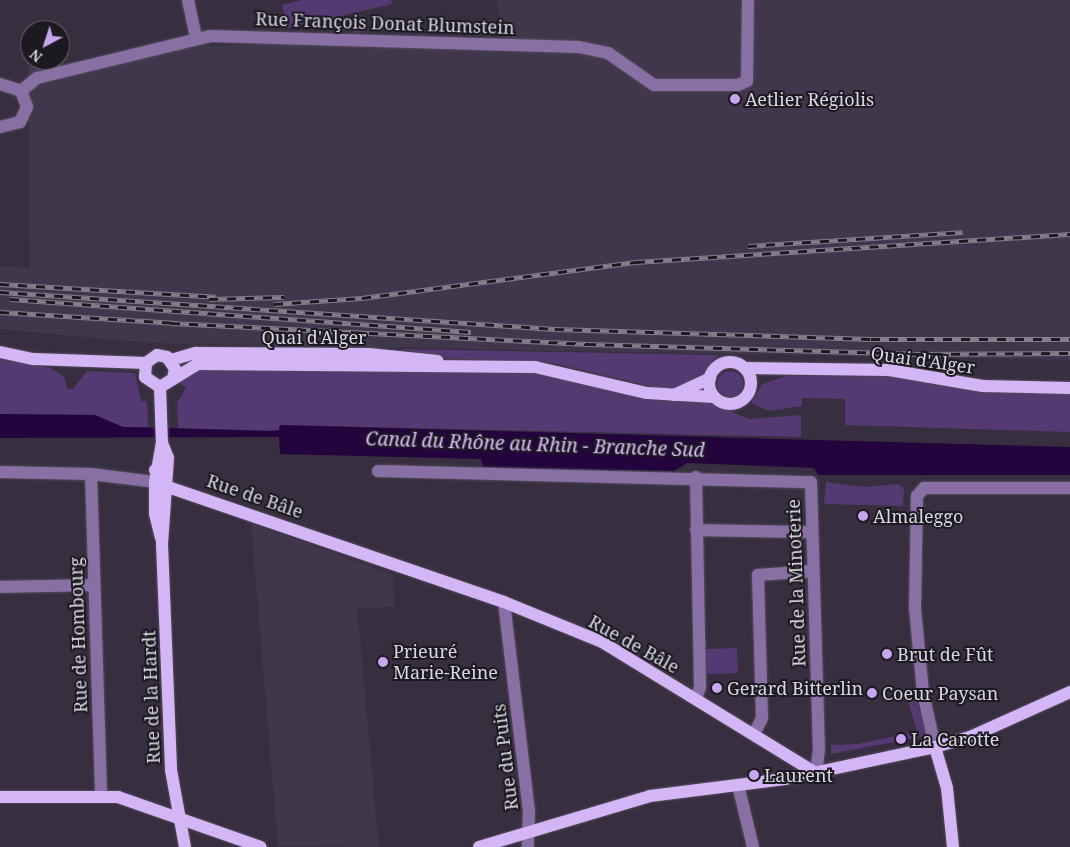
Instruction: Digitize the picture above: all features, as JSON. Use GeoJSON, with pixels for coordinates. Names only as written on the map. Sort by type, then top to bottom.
{"type":"FeatureCollection","features":[{"type":"Feature","properties":{"kind":"main road"},"geometry":{"type":"LineString","coordinates":[[0,352],[34,359],[146,363],[158,355],[171,360],[173,378],[160,386]]}},
{"type":"Feature","properties":{"kind":"main road","name":"Quai d'Alger"},"geometry":{"type":"LineString","coordinates":[[171,360],[196,353],[369,354],[458,366]]}},
{"type":"Feature","properties":{"kind":"main road"},"geometry":{"type":"LineString","coordinates":[[146,363],[145,377],[160,386]]}},
{"type":"Feature","properties":{"kind":"main road","name":"Quai d'Alger"},"geometry":{"type":"LineString","coordinates":[[673,395],[710,378],[724,363],[745,368],[772,370],[889,370],[984,386],[1070,388]]}},
{"type":"Feature","properties":{"kind":"main road","name":"Quai d'Alger"},"geometry":{"type":"LineString","coordinates":[[173,378],[198,364],[543,368],[634,391],[714,397],[735,404],[772,370]]}},
{"type":"Feature","properties":{"kind":"main road"},"geometry":{"type":"LineString","coordinates":[[745,368],[752,387]]}},
{"type":"Feature","properties":{"kind":"main road"},"geometry":{"type":"LineString","coordinates":[[710,378],[714,397]]}},
{"type":"Feature","properties":{"kind":"main road"},"geometry":{"type":"LineString","coordinates":[[160,386],[162,443]]}},
{"type":"Feature","properties":{"kind":"main road","name":"Rue de la Hardt"},"geometry":{"type":"LineString","coordinates":[[162,443],[155,476],[155,514],[162,544]]}},
{"type":"Feature","properties":{"kind":"main road","name":"Rue de la Hardt"},"geometry":{"type":"LineString","coordinates":[[162,443],[168,458],[168,487],[162,544],[171,770],[178,817],[185,847]]}},
{"type":"Feature","properties":{"kind":"main road"},"geometry":{"type":"LineString","coordinates":[[155,476],[168,487]]}},
{"type":"Feature","properties":{"kind":"main road","name":"Rue de Bâle"},"geometry":{"type":"LineString","coordinates":[[168,487],[504,602],[602,642],[816,773]]}},
{"type":"Feature","properties":{"kind":"main road"},"geometry":{"type":"LineString","coordinates":[[479,847],[650,796],[816,773],[935,747],[970,737],[1070,692]]}},
{"type":"Feature","properties":{"kind":"main road"},"geometry":{"type":"LineString","coordinates":[[935,747],[947,788],[953,847]]}},
{"type":"Feature","properties":{"kind":"main road"},"geometry":{"type":"LineString","coordinates":[[0,798],[101,795],[178,817],[261,847]]}},
{"type":"Feature","properties":{"kind":"street"},"geometry":{"type":"LineString","coordinates":[[188,0],[196,37]]}},
{"type":"Feature","properties":{"kind":"street","name":"Rue François Donat Blumstein"},"geometry":{"type":"LineString","coordinates":[[21,91],[37,78],[196,37],[579,47],[608,53],[654,85],[738,86],[748,81],[748,0]]}},
{"type":"Feature","properties":{"kind":"street"},"geometry":{"type":"LineString","coordinates":[[0,84],[21,91],[26,101],[23,118],[15,126],[0,127]]}},
{"type":"Feature","properties":{"kind":"street"},"geometry":{"type":"LineString","coordinates":[[378,471],[696,477],[700,687],[696,699]]}},
{"type":"Feature","properties":{"kind":"street"},"geometry":{"type":"LineString","coordinates":[[0,472],[155,476]]}},
{"type":"Feature","properties":{"kind":"street","name":"Rue de Hombourg"},"geometry":{"type":"LineString","coordinates":[[91,474],[101,795]]}},
{"type":"Feature","properties":{"kind":"street","name":"Rue de la Minoterie"},"geometry":{"type":"LineString","coordinates":[[696,477],[811,482],[819,749],[816,773]]}},
{"type":"Feature","properties":{"kind":"street"},"geometry":{"type":"LineString","coordinates":[[935,747],[922,693],[913,550],[914,506],[924,488],[1070,488]]}},
{"type":"Feature","properties":{"kind":"street"},"geometry":{"type":"LineString","coordinates":[[696,530],[812,532]]}},
{"type":"Feature","properties":{"kind":"street"},"geometry":{"type":"LineString","coordinates":[[754,734],[762,718],[758,575],[813,571]]}},
{"type":"Feature","properties":{"kind":"street"},"geometry":{"type":"LineString","coordinates":[[0,587],[93,584]]}},
{"type":"Feature","properties":{"kind":"street","name":"Rue du Puits"},"geometry":{"type":"LineString","coordinates":[[504,602],[529,833],[528,847]]}},
{"type":"Feature","properties":{"kind":"street"},"geometry":{"type":"LineString","coordinates":[[738,785],[752,847]]}},
{"type":"Feature","properties":{"kind":"shaded area"},"geometry":{"type":"Polygon","coordinates":[[[302,0],[391,0],[392,4],[288,28],[282,5],[302,0]]]}},
{"type":"Feature","properties":{"kind":"shaded area"},"geometry":{"type":"Polygon","coordinates":[[[496,0],[1070,0],[1070,360],[148,343],[0,329],[0,266],[30,268],[28,70],[70,70],[70,62],[204,46],[505,38],[496,0]]]}},
{"type":"Feature","properties":{"kind":"shaded area"},"geometry":{"type":"Polygon","coordinates":[[[355,19],[361,19],[365,26],[361,33],[355,33],[351,29],[351,23],[355,19]]]}},
{"type":"Feature","properties":{"kind":"shaded area"},"geometry":{"type":"Polygon","coordinates":[[[401,349],[718,355],[705,374],[675,388],[662,389],[553,363],[443,358],[401,349]]]}},
{"type":"Feature","properties":{"kind":"shaded area"},"geometry":{"type":"Polygon","coordinates":[[[0,358],[51,368],[64,377],[67,389],[73,389],[87,371],[135,373],[141,401],[147,401],[148,427],[123,427],[95,415],[0,414],[0,358]]]}},
{"type":"Feature","properties":{"kind":"shaded area"},"geometry":{"type":"Polygon","coordinates":[[[196,369],[551,374],[646,399],[707,402],[749,419],[801,415],[801,437],[280,425],[279,430],[271,431],[178,428],[177,403],[186,388],[180,383],[196,369]]]}},
{"type":"Feature","properties":{"kind":"shaded area"},"geometry":{"type":"Polygon","coordinates":[[[730,371],[739,375],[743,384],[739,393],[730,397],[721,393],[717,384],[721,375],[730,371]]]}},
{"type":"Feature","properties":{"kind":"shaded area"},"geometry":{"type":"Polygon","coordinates":[[[889,375],[983,391],[1070,393],[1070,432],[845,425],[845,399],[802,398],[802,406],[769,411],[751,403],[762,384],[786,376],[889,375]]]}},
{"type":"Feature","properties":{"kind":"shaded area"},"geometry":{"type":"Polygon","coordinates":[[[826,482],[864,487],[898,484],[904,488],[903,506],[824,504],[826,482]]]}},
{"type":"Feature","properties":{"kind":"shaded area"},"geometry":{"type":"Polygon","coordinates":[[[251,523],[393,575],[394,607],[357,608],[379,847],[278,846],[251,523]]]}},
{"type":"Feature","properties":{"kind":"shaded area"},"geometry":{"type":"Polygon","coordinates":[[[737,648],[738,673],[700,674],[699,649],[737,648]]]}},
{"type":"Feature","properties":{"kind":"shaded area"},"geometry":{"type":"Polygon","coordinates":[[[917,700],[926,736],[831,754],[831,745],[858,744],[917,731],[908,701],[917,700]]]}},
{"type":"Feature","properties":{"kind":"water","name":"Canal du Rhône au Rhin - Branche Sud"},"geometry":{"type":"Polygon","coordinates":[[[0,414],[95,415],[123,427],[271,431],[279,430],[280,425],[1070,447],[1070,475],[818,475],[814,468],[687,463],[674,471],[483,467],[481,459],[280,454],[279,437],[0,438],[0,414]]]}},
{"type":"Feature","properties":{"kind":"railway"},"geometry":{"type":"LineString","coordinates":[[748,246],[963,232]]}},
{"type":"Feature","properties":{"kind":"railway"},"geometry":{"type":"LineString","coordinates":[[274,304],[362,298],[636,262],[1070,234]]}},
{"type":"Feature","properties":{"kind":"railway"},"geometry":{"type":"LineString","coordinates":[[0,284],[216,297]]}},
{"type":"Feature","properties":{"kind":"railway"},"geometry":{"type":"LineString","coordinates":[[0,292],[555,329],[871,339],[1070,339]]}},
{"type":"Feature","properties":{"kind":"railway"},"geometry":{"type":"LineString","coordinates":[[209,299],[284,297]]}},
{"type":"Feature","properties":{"kind":"railway"},"geometry":{"type":"LineString","coordinates":[[10,299],[471,332]]}},
{"type":"Feature","properties":{"kind":"railway"},"geometry":{"type":"LineString","coordinates":[[0,312],[177,323]]}},
{"type":"Feature","properties":{"kind":"railway"},"geometry":{"type":"LineString","coordinates":[[171,323],[587,344],[915,354],[1070,353]]}},
{"type":"Feature","properties":{"kind":"place","name":"Aetlier Régiolis"},"geometry":{"type":"Point","coordinates":[735,99]}},
{"type":"Feature","properties":{"kind":"place","name":"Almaleggo"},"geometry":{"type":"Point","coordinates":[863,516]}},
{"type":"Feature","properties":{"kind":"place","name":"Brut de Fût"},"geometry":{"type":"Point","coordinates":[887,654]}},
{"type":"Feature","properties":{"kind":"place","name":"Prieuré Marie-Reine"},"geometry":{"type":"Point","coordinates":[383,662]}},
{"type":"Feature","properties":{"kind":"place","name":"Gerard Bitterlin"},"geometry":{"type":"Point","coordinates":[717,688]}},
{"type":"Feature","properties":{"kind":"place","name":"Coeur Paysan"},"geometry":{"type":"Point","coordinates":[872,693]}},
{"type":"Feature","properties":{"kind":"place","name":"La Carotte"},"geometry":{"type":"Point","coordinates":[901,739]}},
{"type":"Feature","properties":{"kind":"place","name":"Laurent"},"geometry":{"type":"Point","coordinates":[754,775]}}]}
